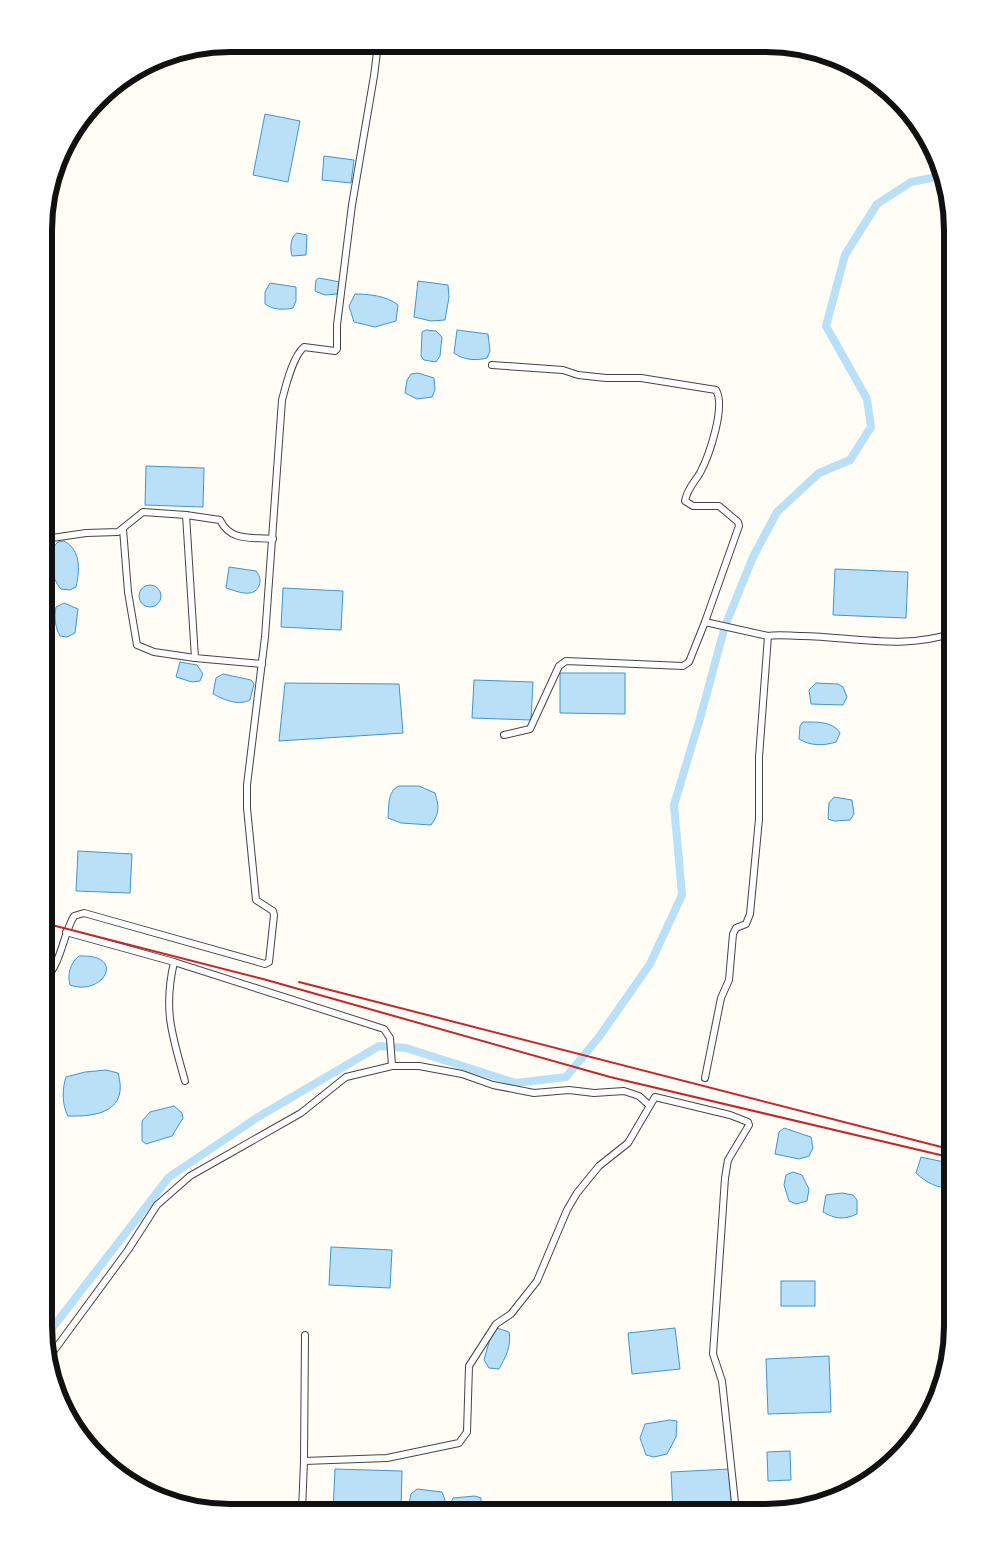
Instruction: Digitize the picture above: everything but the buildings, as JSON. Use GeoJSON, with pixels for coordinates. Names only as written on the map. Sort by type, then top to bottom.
{"type":"FeatureCollection","features":[{"type":"Feature","properties":{"kind":"street"},"geometry":{"type":"LineString","coordinates":[[52,970],[57,963],[66,932],[74,916],[84,913],[265,964],[269,962],[274,915],[273,911],[256,900],[247,808],[247,785],[262,664],[273,539],[282,400],[293,359],[304,347],[335,351],[337,349],[337,324],[352,205],[377,53]]}},
{"type":"Feature","properties":{"kind":"street"},"geometry":{"type":"LineString","coordinates":[[492,365],[564,370],[578,375],[606,378],[641,378],[708,387],[716,390],[720,397],[716,427],[700,474],[690,486],[685,501],[693,506],[719,506],[738,522],[708,623],[689,662],[683,666],[566,661],[559,666],[530,729],[504,735]]}},
{"type":"Feature","properties":{"kind":"street"},"geometry":{"type":"LineString","coordinates":[[52,537],[118,532],[143,512],[220,520],[224,529],[233,536],[273,539]]}},
{"type":"Feature","properties":{"kind":"street"},"geometry":{"type":"LineString","coordinates":[[186,515],[195,658]]}},
{"type":"Feature","properties":{"kind":"street"},"geometry":{"type":"LineString","coordinates":[[123,529],[128,592],[137,645],[154,652],[262,664]]}},
{"type":"Feature","properties":{"kind":"street"},"geometry":{"type":"LineString","coordinates":[[708,623],[768,636],[825,637],[889,643],[918,641],[944,635]]}},
{"type":"Feature","properties":{"kind":"street"},"geometry":{"type":"LineString","coordinates":[[705,1078],[721,998],[729,980],[733,934],[736,928],[746,924],[750,914],[759,818],[759,757],[768,636]]}},
{"type":"Feature","properties":{"kind":"street"},"geometry":{"type":"LineString","coordinates":[[66,932],[174,962],[384,1030],[390,1038],[392,1066]]}},
{"type":"Feature","properties":{"kind":"street"},"geometry":{"type":"LineString","coordinates":[[174,962],[168,991],[169,1026],[185,1081]]}},
{"type":"Feature","properties":{"kind":"street"},"geometry":{"type":"LineString","coordinates":[[54,1350],[128,1250],[157,1205],[190,1176],[301,1113],[346,1077],[392,1066],[419,1066],[462,1074],[493,1085],[534,1093],[569,1090],[594,1093],[624,1091],[640,1096],[649,1105]]}},
{"type":"Feature","properties":{"kind":"street"},"geometry":{"type":"LineString","coordinates":[[304,1461],[387,1458],[459,1443],[464,1438],[468,1432],[469,1366],[496,1324],[510,1314],[538,1281],[567,1210],[577,1193],[599,1166],[628,1143],[655,1097],[730,1115],[748,1122],[747,1128],[728,1160],[725,1178],[713,1354],[722,1381],[735,1504]]}},
{"type":"Feature","properties":{"kind":"street"},"geometry":{"type":"LineString","coordinates":[[302,1504],[305,1334]]}},
{"type":"Feature","properties":{"kind":"water"},"geometry":{"type":"Polygon","coordinates":[[[265,114],[300,121],[288,182],[253,175],[265,114]]]}},
{"type":"Feature","properties":{"kind":"water"},"geometry":{"type":"Polygon","coordinates":[[[324,156],[354,160],[351,183],[322,180],[324,156]]]}},
{"type":"Feature","properties":{"kind":"water"},"geometry":{"type":"Polygon","coordinates":[[[297,233],[307,235],[306,255],[292,256],[292,240],[297,233]]]}},
{"type":"Feature","properties":{"kind":"water"},"geometry":{"type":"Polygon","coordinates":[[[319,278],[340,282],[337,294],[325,295],[315,291],[316,280],[319,278]]]}},
{"type":"Feature","properties":{"kind":"water"},"geometry":{"type":"Polygon","coordinates":[[[418,281],[448,285],[449,297],[445,320],[431,321],[414,317],[418,281]]]}},
{"type":"Feature","properties":{"kind":"water"},"geometry":{"type":"Polygon","coordinates":[[[270,283],[296,287],[296,301],[293,308],[279,309],[265,304],[265,292],[270,283]]]}},
{"type":"Feature","properties":{"kind":"water"},"geometry":{"type":"Polygon","coordinates":[[[355,294],[378,296],[394,302],[398,305],[396,321],[375,327],[354,322],[349,306],[355,294]]]}},
{"type":"Feature","properties":{"kind":"water"},"geometry":{"type":"Polygon","coordinates":[[[426,330],[436,331],[442,337],[440,356],[436,362],[424,360],[421,356],[422,332],[426,330]]]}},
{"type":"Feature","properties":{"kind":"water"},"geometry":{"type":"Polygon","coordinates":[[[457,330],[488,334],[490,351],[487,358],[470,359],[454,353],[457,330]]]}},
{"type":"Feature","properties":{"kind":"water"},"geometry":{"type":"Polygon","coordinates":[[[418,373],[434,378],[435,390],[432,397],[417,399],[405,393],[407,380],[411,374],[418,373]]]}},
{"type":"Feature","properties":{"kind":"water"},"geometry":{"type":"Polygon","coordinates":[[[146,466],[204,468],[203,507],[145,505],[146,466]]]}},
{"type":"Feature","properties":{"kind":"water"},"geometry":{"type":"Polygon","coordinates":[[[64,541],[70,545],[78,561],[76,587],[70,590],[61,589],[52,572],[52,552],[58,542],[64,541]]]}},
{"type":"Feature","properties":{"kind":"water"},"geometry":{"type":"Polygon","coordinates":[[[229,567],[256,571],[260,580],[259,586],[256,590],[249,593],[226,588],[229,567]]]}},
{"type":"Feature","properties":{"kind":"water"},"geometry":{"type":"Polygon","coordinates":[[[835,569],[908,572],[906,618],[833,615],[835,569]]]}},
{"type":"Feature","properties":{"kind":"water"},"geometry":{"type":"Polygon","coordinates":[[[150,585],[158,588],[161,596],[158,604],[150,607],[142,604],[139,596],[142,588],[150,585]]]}},
{"type":"Feature","properties":{"kind":"water"},"geometry":{"type":"Polygon","coordinates":[[[283,588],[343,591],[341,630],[281,627],[283,588]]]}},
{"type":"Feature","properties":{"kind":"water"},"geometry":{"type":"Polygon","coordinates":[[[64,603],[78,609],[75,633],[67,637],[60,636],[55,622],[56,607],[64,603]]]}},
{"type":"Feature","properties":{"kind":"water"},"geometry":{"type":"Polygon","coordinates":[[[180,662],[197,665],[203,674],[200,681],[192,682],[176,677],[180,662]]]}},
{"type":"Feature","properties":{"kind":"water"},"geometry":{"type":"Polygon","coordinates":[[[560,673],[625,673],[625,714],[560,713],[560,673]]]}},
{"type":"Feature","properties":{"kind":"water"},"geometry":{"type":"Polygon","coordinates":[[[223,674],[251,680],[254,684],[250,700],[236,702],[213,694],[216,678],[223,674]]]}},
{"type":"Feature","properties":{"kind":"water"},"geometry":{"type":"Polygon","coordinates":[[[474,680],[533,682],[531,720],[472,718],[474,680]]]}},
{"type":"Feature","properties":{"kind":"water"},"geometry":{"type":"Polygon","coordinates":[[[285,683],[399,684],[403,733],[279,741],[285,683]]]}},
{"type":"Feature","properties":{"kind":"water"},"geometry":{"type":"Polygon","coordinates":[[[816,683],[838,684],[843,687],[847,697],[843,705],[811,704],[809,690],[816,683]]]}},
{"type":"Feature","properties":{"kind":"water"},"geometry":{"type":"Polygon","coordinates":[[[803,722],[828,724],[840,733],[836,742],[822,745],[808,743],[799,739],[800,726],[803,722]]]}},
{"type":"Feature","properties":{"kind":"water"},"geometry":{"type":"Polygon","coordinates":[[[399,786],[419,786],[435,793],[438,809],[431,825],[401,823],[388,818],[392,792],[399,786]]]}},
{"type":"Feature","properties":{"kind":"water"},"geometry":{"type":"Polygon","coordinates":[[[834,797],[852,800],[854,814],[850,820],[834,821],[828,819],[829,803],[834,797]]]}},
{"type":"Feature","properties":{"kind":"water"},"geometry":{"type":"Polygon","coordinates":[[[78,851],[132,854],[130,893],[76,891],[78,851]]]}},
{"type":"Feature","properties":{"kind":"water"},"geometry":{"type":"Polygon","coordinates":[[[79,956],[94,957],[103,961],[106,967],[105,974],[100,981],[82,987],[70,985],[70,969],[73,962],[79,956]]]}},
{"type":"Feature","properties":{"kind":"water"},"geometry":{"type":"Polygon","coordinates":[[[106,1070],[118,1073],[120,1086],[119,1096],[115,1104],[100,1113],[68,1116],[63,1097],[66,1077],[85,1072],[106,1070]]]}},
{"type":"Feature","properties":{"kind":"water"},"geometry":{"type":"Polygon","coordinates":[[[174,1106],[182,1113],[183,1118],[172,1136],[146,1144],[142,1141],[142,1121],[150,1112],[174,1106]]]}},
{"type":"Feature","properties":{"kind":"water"},"geometry":{"type":"Polygon","coordinates":[[[784,1128],[811,1137],[813,1148],[809,1156],[799,1159],[775,1154],[779,1132],[784,1128]]]}},
{"type":"Feature","properties":{"kind":"water"},"geometry":{"type":"Polygon","coordinates":[[[921,1157],[944,1162],[944,1187],[933,1185],[916,1173],[921,1157]]]}},
{"type":"Feature","properties":{"kind":"water"},"geometry":{"type":"Polygon","coordinates":[[[793,1172],[802,1175],[809,1189],[807,1201],[796,1204],[789,1201],[784,1185],[786,1175],[793,1172]]]}},
{"type":"Feature","properties":{"kind":"water"},"geometry":{"type":"Polygon","coordinates":[[[842,1193],[853,1195],[857,1200],[857,1214],[840,1218],[823,1212],[826,1195],[842,1193]]]}},
{"type":"Feature","properties":{"kind":"water"},"geometry":{"type":"Polygon","coordinates":[[[331,1247],[392,1250],[390,1288],[329,1285],[331,1247]]]}},
{"type":"Feature","properties":{"kind":"water"},"geometry":{"type":"Polygon","coordinates":[[[781,1281],[815,1281],[815,1306],[781,1306],[781,1281]]]}},
{"type":"Feature","properties":{"kind":"water"},"geometry":{"type":"Polygon","coordinates":[[[497,1328],[509,1332],[510,1337],[504,1361],[499,1369],[489,1368],[484,1360],[491,1335],[497,1328]]]}},
{"type":"Feature","properties":{"kind":"water"},"geometry":{"type":"Polygon","coordinates":[[[675,1328],[680,1369],[632,1374],[628,1333],[675,1328]]]}},
{"type":"Feature","properties":{"kind":"water"},"geometry":{"type":"Polygon","coordinates":[[[829,1356],[831,1412],[768,1414],[766,1359],[829,1356]]]}},
{"type":"Feature","properties":{"kind":"water"},"geometry":{"type":"Polygon","coordinates":[[[670,1420],[677,1421],[676,1437],[667,1454],[654,1457],[646,1455],[640,1438],[645,1424],[670,1420]]]}},
{"type":"Feature","properties":{"kind":"water"},"geometry":{"type":"Polygon","coordinates":[[[790,1451],[791,1480],[768,1481],[767,1452],[790,1451]]]}},
{"type":"Feature","properties":{"kind":"water"},"geometry":{"type":"Polygon","coordinates":[[[335,1469],[402,1471],[401,1504],[333,1504],[335,1469]]]}},
{"type":"Feature","properties":{"kind":"water"},"geometry":{"type":"Polygon","coordinates":[[[729,1469],[731,1504],[673,1504],[671,1472],[729,1469]]]}},
{"type":"Feature","properties":{"kind":"water"},"geometry":{"type":"Polygon","coordinates":[[[417,1489],[442,1492],[445,1504],[409,1504],[411,1494],[417,1489]]]}},
{"type":"Feature","properties":{"kind":"water"},"geometry":{"type":"Polygon","coordinates":[[[475,1496],[481,1498],[481,1504],[450,1504],[453,1498],[475,1496]]]}},
{"type":"Feature","properties":{"kind":"waterway"},"geometry":{"type":"LineString","coordinates":[[52,1328],[169,1177],[258,1117],[379,1046],[406,1048],[516,1083],[566,1077],[599,1037],[650,964],[682,895],[674,805],[725,626],[753,557],[777,512],[819,473],[850,460],[871,427],[867,399],[826,326],[845,255],[877,204],[911,182],[936,177]]}},
{"type":"Feature","properties":{"kind":"railway"},"geometry":{"type":"LineString","coordinates":[[52,925],[263,979],[610,1077],[944,1156]]}},
{"type":"Feature","properties":{"kind":"railway"},"geometry":{"type":"LineString","coordinates":[[299,982],[944,1148]]}}]}
